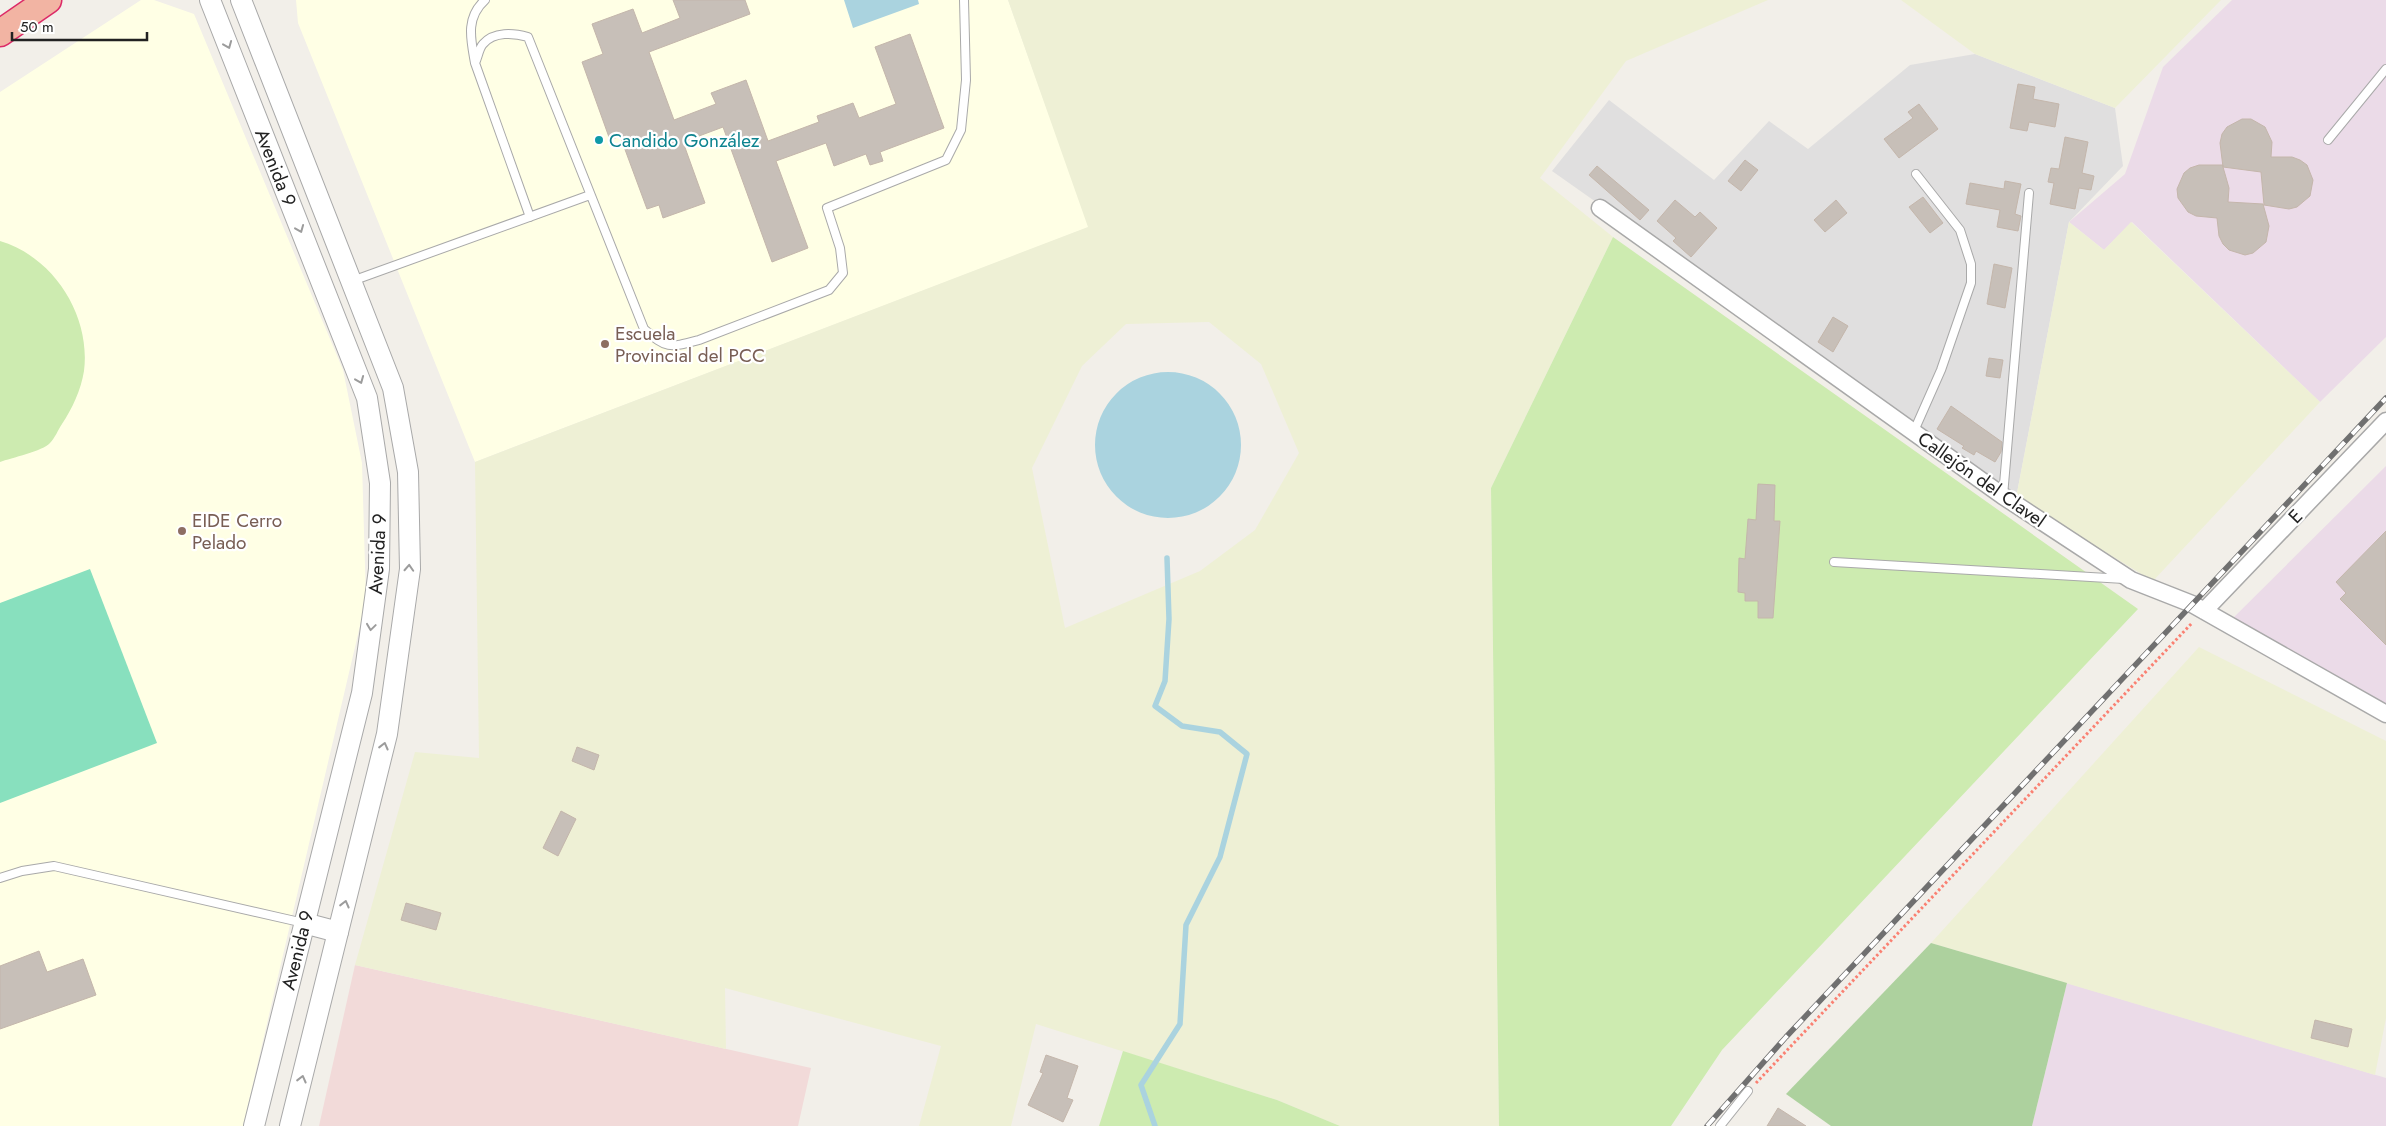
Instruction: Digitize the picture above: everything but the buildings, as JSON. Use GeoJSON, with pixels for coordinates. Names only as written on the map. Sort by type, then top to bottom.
{"type":"FeatureCollection","features":[{"type":"Feature","properties":{"kind":"highway"},"geometry":{"type":"LineString","coordinates":[[0,32],[48,0]]}},
{"type":"Feature","properties":{"kind":"street","name":"Avenida 9"},"geometry":{"type":"LineString","coordinates":[[210,0],[367,398],[380,483],[379,569],[362,693],[254,1126]]}},
{"type":"Feature","properties":{"kind":"street","name":"Avenida 9"},"geometry":{"type":"LineString","coordinates":[[241,0],[394,388],[408,472],[410,570],[387,734],[290,1126]]}},
{"type":"Feature","properties":{"kind":"street","name":"Callejón del Clavel"},"geometry":{"type":"LineString","coordinates":[[1600,208],[2003,496],[2132,580],[2204,610],[2386,714]]}},
{"type":"Feature","properties":{"kind":"street"},"geometry":{"type":"LineString","coordinates":[[325,292],[352,281]]}},
{"type":"Feature","properties":{"kind":"street","name":"E"},"geometry":{"type":"LineString","coordinates":[[2204,610],[2386,421]]}},
{"type":"Feature","properties":{"kind":"street"},"geometry":{"type":"LineString","coordinates":[[304,923],[338,932]]}},
{"type":"Feature","properties":{"kind":"lane"},"geometry":{"type":"LineString","coordinates":[[485,0],[479,5],[469,31],[476,63],[530,217]]}},
{"type":"Feature","properties":{"kind":"lane"},"geometry":{"type":"LineString","coordinates":[[476,63],[483,44],[496,36],[513,32],[528,37],[644,329],[663,345],[681,345],[699,340],[829,290],[843,273],[840,248],[828,208],[946,160],[961,130],[966,80],[964,0]]}},
{"type":"Feature","properties":{"kind":"lane"},"geometry":{"type":"LineString","coordinates":[[2328,140],[2386,69]]}},
{"type":"Feature","properties":{"kind":"lane"},"geometry":{"type":"LineString","coordinates":[[1914,431],[1941,370],[1971,283],[1971,264],[1960,230],[1916,174]]}},
{"type":"Feature","properties":{"kind":"lane"},"geometry":{"type":"LineString","coordinates":[[2003,496],[2029,192]]}},
{"type":"Feature","properties":{"kind":"lane"},"geometry":{"type":"LineString","coordinates":[[352,281],[590,195]]}},
{"type":"Feature","properties":{"kind":"lane"},"geometry":{"type":"LineString","coordinates":[[1834,562],[2132,580]]}},
{"type":"Feature","properties":{"kind":"lane"},"geometry":{"type":"LineString","coordinates":[[0,878],[22,871],[54,866],[304,923]]}},
{"type":"Feature","properties":{"kind":"lane"},"geometry":{"type":"LineString","coordinates":[[1720,1126],[1748,1091]]}},
{"type":"Feature","properties":{"kind":"path"},"geometry":{"type":"LineString","coordinates":[[1748,1091],[2204,610]]}},
{"type":"Feature","properties":{"kind":"shaded area","name":"EIDE Cerro Pelado"},"geometry":{"type":"Polygon","coordinates":[[[141,0],[154,0],[194,14],[343,370],[362,463],[366,600],[243,1126],[0,1126],[0,92],[141,0]]]}},
{"type":"Feature","properties":{"kind":"shaded area","name":"Escuela Provincial del PCC"},"geometry":{"type":"Polygon","coordinates":[[[296,0],[1008,0],[1089,227],[475,462],[298,23],[296,0]]]}},
{"type":"Feature","properties":{"kind":"shaded area"},"geometry":{"type":"Polygon","coordinates":[[[1008,0],[1768,0],[1626,61],[1540,178],[1613,237],[1491,488],[1499,1126],[1340,1126],[1277,1100],[1036,1024],[1011,1126],[919,1126],[941,1046],[725,988],[726,1049],[355,965],[415,752],[479,758],[475,462],[1088,227],[1008,0]],[[1209,322],[1126,324],[1082,366],[1032,468],[1065,628],[1200,571],[1255,530],[1299,453],[1261,364],[1209,322]]]}},
{"type":"Feature","properties":{"kind":"shaded area"},"geometry":{"type":"Polygon","coordinates":[[[1901,0],[2221,0],[2115,108],[1975,54],[1901,0]]]}},
{"type":"Feature","properties":{"kind":"shaded area"},"geometry":{"type":"Polygon","coordinates":[[[2232,0],[2386,0],[2386,337],[2320,402],[2132,222],[2104,250],[2069,222],[2125,174],[2163,67],[2232,0]]]}},
{"type":"Feature","properties":{"kind":"shaded area"},"geometry":{"type":"Polygon","coordinates":[[[1975,54],[2115,108],[2123,166],[2069,222],[2016,498],[1552,171],[1609,100],[1714,180],[1769,121],[1808,149],[1910,65],[1975,54]]]}},
{"type":"Feature","properties":{"kind":"shaded area"},"geometry":{"type":"Polygon","coordinates":[[[2069,222],[2104,250],[2131,222],[2320,402],[2153,581],[2016,498],[2069,222]]]}},
{"type":"Feature","properties":{"kind":"shaded area"},"geometry":{"type":"Polygon","coordinates":[[[2386,466],[2386,713],[2227,624],[2386,466]]]}},
{"type":"Feature","properties":{"kind":"shaded area"},"geometry":{"type":"Polygon","coordinates":[[[2199,647],[2386,741],[2386,1018],[2375,1075],[1931,943],[2199,647]]]}},
{"type":"Feature","properties":{"kind":"shaded area"},"geometry":{"type":"Polygon","coordinates":[[[355,965],[811,1068],[798,1126],[319,1126],[355,965]]]}},
{"type":"Feature","properties":{"kind":"shaded area"},"geometry":{"type":"Polygon","coordinates":[[[2067,983],[2386,1078],[2386,1126],[2032,1126],[2067,983]]]}},
{"type":"Feature","properties":{"kind":"green space"},"geometry":{"type":"Polygon","coordinates":[[[1613,237],[2138,609],[1722,1050],[1671,1126],[1499,1126],[1491,488],[1613,237]]]}},
{"type":"Feature","properties":{"kind":"green space"},"geometry":{"type":"Polygon","coordinates":[[[0,241],[19,249],[37,260],[65,291],[75,310],[85,350],[83,378],[78,392],[52,441],[41,449],[0,462],[0,241]]]}},
{"type":"Feature","properties":{"kind":"green space"},"geometry":{"type":"Polygon","coordinates":[[[90,569],[157,743],[0,803],[0,603],[90,569]]]}},
{"type":"Feature","properties":{"kind":"green space"},"geometry":{"type":"Polygon","coordinates":[[[1931,943],[2067,983],[2032,1126],[1831,1126],[1786,1094],[1931,943]]]}},
{"type":"Feature","properties":{"kind":"green space"},"geometry":{"type":"Polygon","coordinates":[[[1123,1051],[1277,1100],[1340,1126],[1099,1126],[1123,1051]]]}},
{"type":"Feature","properties":{"kind":"water"},"geometry":{"type":"Polygon","coordinates":[[[844,0],[918,0],[919,4],[853,28],[844,0]]]}},
{"type":"Feature","properties":{"kind":"water"},"geometry":{"type":"Polygon","coordinates":[[[1168,372],[1196,377],[1220,393],[1236,417],[1241,445],[1236,473],[1220,497],[1196,513],[1168,518],[1140,513],[1116,497],[1100,473],[1095,445],[1100,417],[1116,393],[1140,377],[1168,372]]]}},
{"type":"Feature","properties":{"kind":"waterway"},"geometry":{"type":"LineString","coordinates":[[1155,1126],[1141,1085],[1180,1024],[1186,925],[1220,857],[1247,754],[1220,732],[1182,726],[1155,706],[1165,681],[1169,619],[1167,558]]}},
{"type":"Feature","properties":{"kind":"railway"},"geometry":{"type":"LineString","coordinates":[[1707,1126],[1786,1037],[2386,398]]}},
{"type":"Feature","properties":{"kind":"place","name":"Candido González"},"geometry":{"type":"Point","coordinates":[599,140]}},
{"type":"Feature","properties":{"kind":"place","name":"Escuela Provincial del PCC"},"geometry":{"type":"Point","coordinates":[605,344]}},
{"type":"Feature","properties":{"kind":"place","name":"EIDE Cerro Pelado"},"geometry":{"type":"Point","coordinates":[182,531]}}]}
